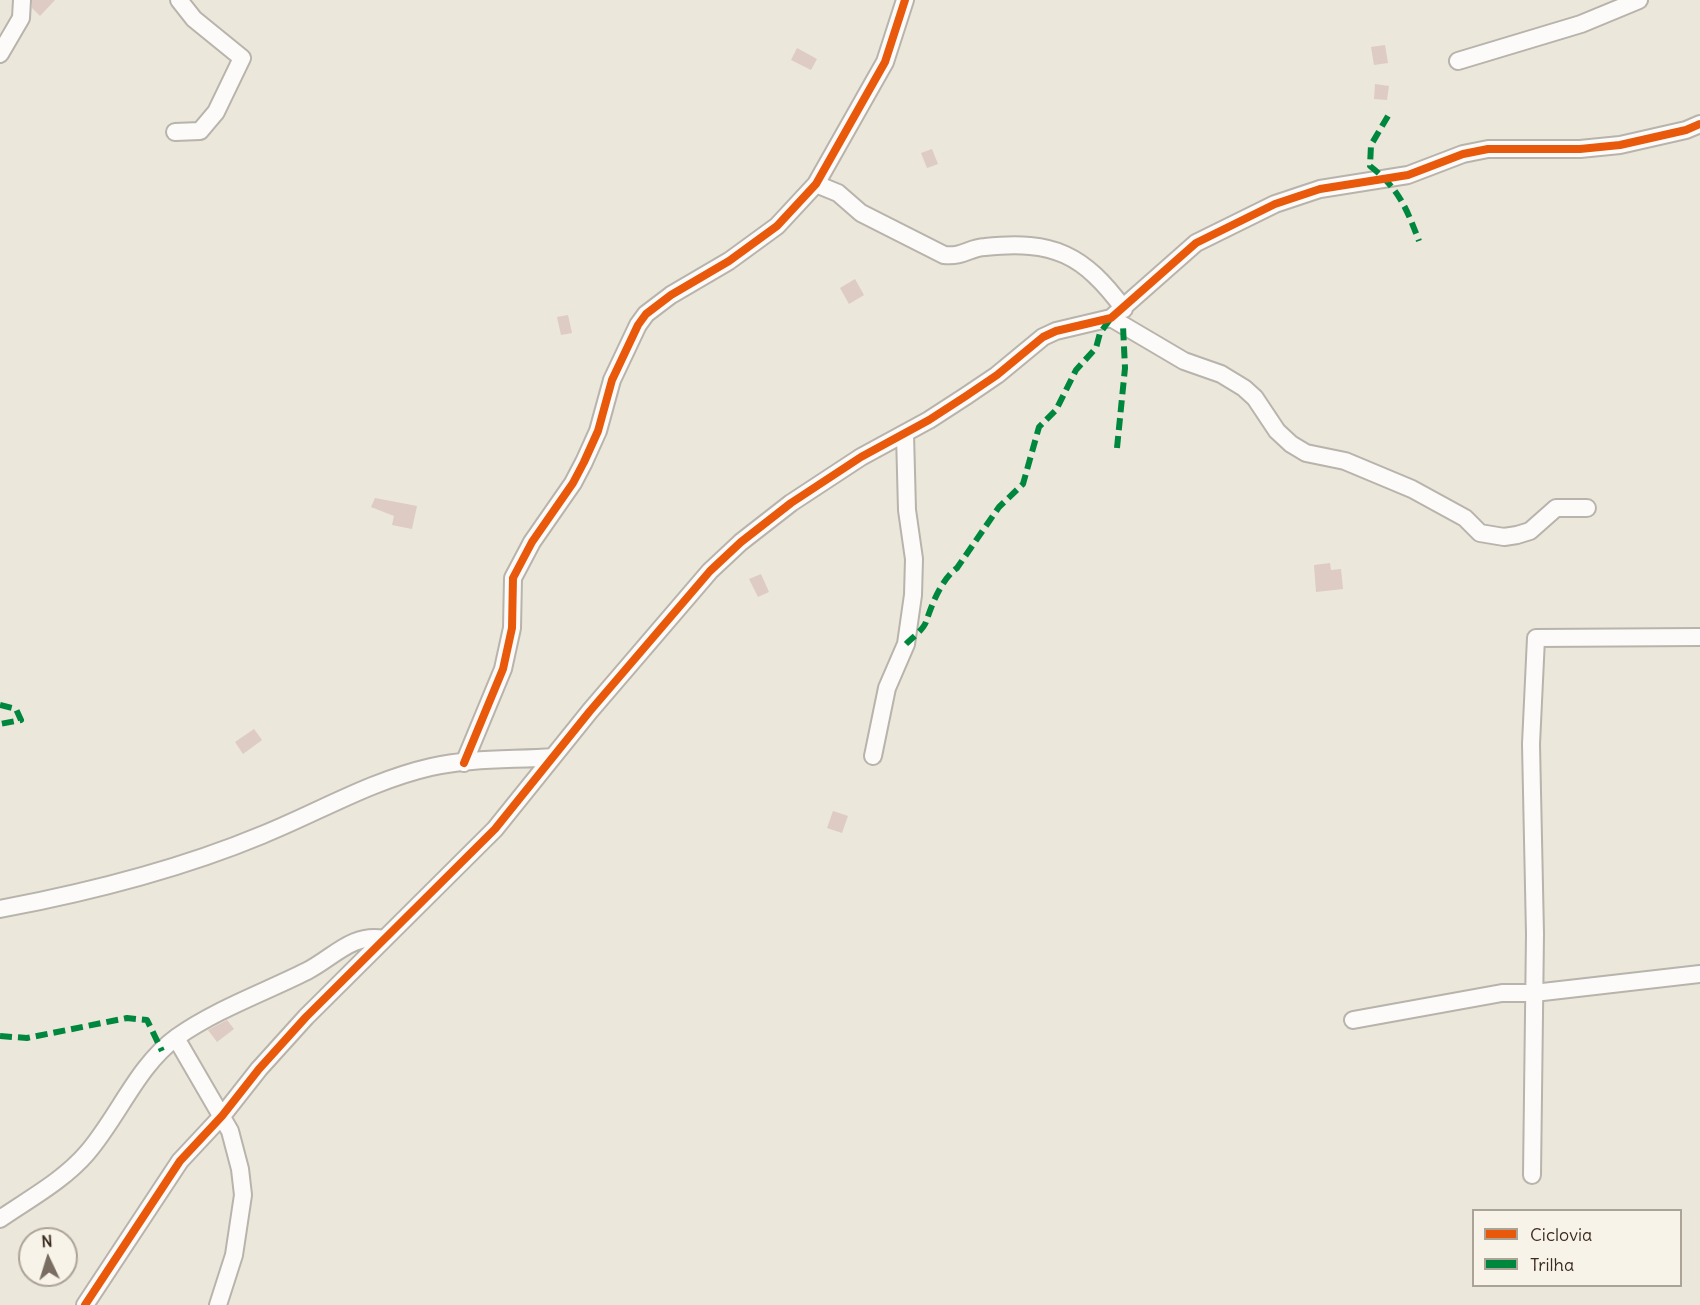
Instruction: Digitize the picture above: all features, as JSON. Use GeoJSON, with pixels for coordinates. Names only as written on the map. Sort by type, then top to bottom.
{"type":"FeatureCollection","features":[{"type":"Feature","properties":{"kind":"street"},"geometry":{"type":"LineString","coordinates":[[0,54],[21,18],[22,0]]}},
{"type":"Feature","properties":{"kind":"street"},"geometry":{"type":"LineString","coordinates":[[175,132],[200,131],[216,112],[242,58],[194,19],[179,0]]}},
{"type":"Feature","properties":{"kind":"street"},"geometry":{"type":"LineString","coordinates":[[464,763],[503,669],[512,628],[513,578],[532,542],[573,483],[584,462],[598,431],[612,380],[638,325],[652,309],[671,294],[729,261],[777,226],[816,184],[885,62],[905,0]]}},
{"type":"Feature","properties":{"kind":"street"},"geometry":{"type":"LineString","coordinates":[[1458,61],[1581,24],[1640,0]]}},
{"type":"Feature","properties":{"kind":"street"},"geometry":{"type":"LineString","coordinates":[[85,1305],[180,1161],[222,1116],[258,1069],[384,939],[495,830],[710,571],[741,542],[831,475],[905,434],[997,375],[1043,337],[1118,313],[1196,243],[1275,204],[1320,189],[1408,175],[1463,154],[1488,148],[1580,149],[1620,145],[1686,130],[1700,124]]}},
{"type":"Feature","properties":{"kind":"street"},"geometry":{"type":"LineString","coordinates":[[816,184],[838,193],[861,213],[945,255],[959,256],[981,247],[1028,245],[1071,257],[1088,267],[1103,281],[1118,313],[1184,361],[1221,374],[1244,388],[1255,398],[1277,431],[1291,444],[1306,453],[1345,461],[1412,489],[1465,518],[1480,533],[1504,537],[1517,535],[1530,531],[1556,508],[1587,508]]}},
{"type":"Feature","properties":{"kind":"street"},"geometry":{"type":"LineString","coordinates":[[873,756],[887,688],[906,644],[913,595],[914,559],[908,510],[905,434]]}},
{"type":"Feature","properties":{"kind":"street"},"geometry":{"type":"LineString","coordinates":[[1532,1175],[1534,993],[1531,744],[1536,638],[1700,637]]}},
{"type":"Feature","properties":{"kind":"street"},"geometry":{"type":"LineString","coordinates":[[0,909],[111,886],[194,860],[264,834],[350,794],[398,776],[431,767],[464,763],[553,758]]}},
{"type":"Feature","properties":{"kind":"street"},"geometry":{"type":"LineString","coordinates":[[0,1220],[77,1164],[110,1122],[138,1079],[176,1038],[235,1003],[308,970],[359,938],[370,936],[384,939]]}},
{"type":"Feature","properties":{"kind":"street"},"geometry":{"type":"LineString","coordinates":[[1353,1020],[1502,993],[1534,993],[1700,974]]}},
{"type":"Feature","properties":{"kind":"street"},"geometry":{"type":"LineString","coordinates":[[176,1038],[230,1131],[240,1169],[243,1195],[234,1255],[218,1305]]}},
{"type":"Feature","properties":{"kind":"building"},"geometry":{"type":"Polygon","coordinates":[[[32,0],[55,0],[40,16],[32,8],[32,0]]]}},
{"type":"Feature","properties":{"kind":"building"},"geometry":{"type":"Polygon","coordinates":[[[1385,45],[1388,63],[1374,65],[1371,47],[1385,45]]]}},
{"type":"Feature","properties":{"kind":"building"},"geometry":{"type":"Polygon","coordinates":[[[797,48],[817,59],[811,70],[791,60],[797,48]]]}},
{"type":"Feature","properties":{"kind":"building"},"geometry":{"type":"Polygon","coordinates":[[[1375,84],[1389,86],[1387,100],[1374,99],[1375,84]]]}},
{"type":"Feature","properties":{"kind":"building"},"geometry":{"type":"Polygon","coordinates":[[[932,149],[938,164],[927,168],[921,153],[932,149]]]}},
{"type":"Feature","properties":{"kind":"building"},"geometry":{"type":"Polygon","coordinates":[[[855,279],[864,295],[849,304],[840,288],[855,279]]]}},
{"type":"Feature","properties":{"kind":"building"},"geometry":{"type":"Polygon","coordinates":[[[568,315],[572,333],[561,335],[557,317],[568,315]]]}},
{"type":"Feature","properties":{"kind":"building"},"geometry":{"type":"Polygon","coordinates":[[[375,498],[417,506],[412,529],[392,525],[394,516],[371,507],[375,498]]]}},
{"type":"Feature","properties":{"kind":"building"},"geometry":{"type":"Polygon","coordinates":[[[1330,563],[1331,570],[1341,569],[1343,589],[1316,592],[1314,565],[1330,563]]]}},
{"type":"Feature","properties":{"kind":"building"},"geometry":{"type":"Polygon","coordinates":[[[761,574],[769,592],[758,597],[749,579],[761,574]]]}},
{"type":"Feature","properties":{"kind":"building"},"geometry":{"type":"Polygon","coordinates":[[[254,729],[262,740],[243,754],[235,742],[254,729]]]}},
{"type":"Feature","properties":{"kind":"building"},"geometry":{"type":"Polygon","coordinates":[[[833,811],[848,816],[842,833],[827,828],[833,811]]]}},
{"type":"Feature","properties":{"kind":"building"},"geometry":{"type":"Polygon","coordinates":[[[227,1020],[234,1029],[217,1042],[208,1030],[227,1020]]]}},
{"type":"Feature","properties":{"kind":"marked path"},"geometry":{"type":"LineString","coordinates":[[1388,116],[1371,145],[1370,166],[1395,191],[1410,218],[1419,241]]}},
{"type":"Feature","properties":{"kind":"marked path"},"geometry":{"type":"LineString","coordinates":[[906,644],[925,625],[934,600],[946,579],[957,568],[999,507],[1023,484],[1039,427],[1056,410],[1076,370],[1096,348],[1100,333],[1111,318]]}},
{"type":"Feature","properties":{"kind":"marked path"},"geometry":{"type":"LineString","coordinates":[[1117,448],[1125,368],[1123,326]]}},
{"type":"Feature","properties":{"kind":"marked path"},"geometry":{"type":"LineString","coordinates":[[0,705],[16,709],[21,720],[0,724]]}},
{"type":"Feature","properties":{"kind":"marked path"},"geometry":{"type":"LineString","coordinates":[[0,1036],[27,1038],[127,1018],[147,1020],[162,1051]]}},
{"type":"Feature","properties":{"kind":"cycle path"},"geometry":{"type":"LineString","coordinates":[[464,763],[503,669],[512,628],[513,578],[532,542],[573,483],[584,462],[598,431],[612,380],[638,325],[646,314],[671,295],[729,261],[777,226],[816,184],[885,62],[905,0]]}},
{"type":"Feature","properties":{"kind":"cycle path"},"geometry":{"type":"LineString","coordinates":[[85,1305],[180,1161],[222,1116],[259,1069],[306,1017],[495,829],[590,711],[710,571],[741,542],[791,503],[861,457],[929,420],[966,396],[997,375],[1043,337],[1056,331],[1111,318],[1196,243],[1275,204],[1320,189],[1408,175],[1463,154],[1488,149],[1580,149],[1620,145],[1686,130],[1700,124]]}}]}
